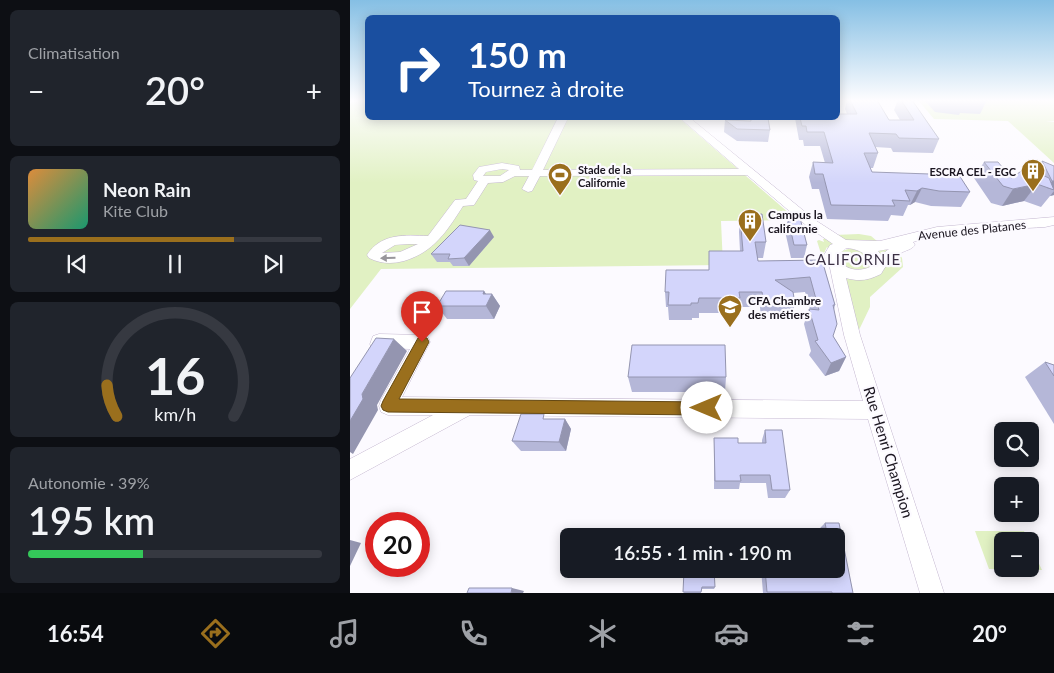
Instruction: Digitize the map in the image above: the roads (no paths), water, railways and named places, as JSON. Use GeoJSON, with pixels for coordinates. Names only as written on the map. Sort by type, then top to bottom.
{"type":"FeatureCollection","features":[{"type":"Feature","properties":{"kind":"street"},"geometry":{"type":"LineString","coordinates":[[528,189],[558,128]]}},
{"type":"Feature","properties":{"kind":"street"},"geometry":{"type":"LineString","coordinates":[[697,128],[829,236],[844,244],[862,246],[873,254],[878,264],[874,272],[861,276],[848,274],[837,268],[831,260],[831,253],[811,222]]}},
{"type":"Feature","properties":{"kind":"street"},"geometry":{"type":"LineString","coordinates":[[432,241],[459,203],[470,202],[484,180],[503,179],[512,173],[752,172]]}},
{"type":"Feature","properties":{"kind":"street","name":"Avenue des Platanes"},"geometry":{"type":"LineString","coordinates":[[862,246],[870,248],[937,231],[1054,221]]}},
{"type":"Feature","properties":{"kind":"street","name":"Avenue des Platanes"},"geometry":{"type":"LineString","coordinates":[[878,264],[900,247],[922,240],[961,235],[1054,230]]}},
{"type":"Feature","properties":{"kind":"street"},"geometry":{"type":"LineString","coordinates":[[831,253],[835,247],[844,244]]}},
{"type":"Feature","properties":{"kind":"street","name":"Rue Henri Champion"},"geometry":{"type":"LineString","coordinates":[[837,268],[847,312],[932,593]]}},
{"type":"Feature","properties":{"kind":"street"},"geometry":{"type":"LineString","coordinates":[[847,312],[853,289],[861,276]]}},
{"type":"Feature","properties":{"kind":"street"},"geometry":{"type":"LineString","coordinates":[[370,355],[379,341],[422,342],[388,406],[876,410]]}},
{"type":"Feature","properties":{"kind":"street"},"geometry":{"type":"LineString","coordinates":[[350,470],[468,406]]}},
{"type":"Feature","properties":{"kind":"place","name":"ESCRA CEL - EGC"},"geometry":{"type":"Point","coordinates":[1033,192]}},
{"type":"Feature","properties":{"kind":"place","name":"Stade de la Californie"},"geometry":{"type":"Point","coordinates":[560,196]}},
{"type":"Feature","properties":{"kind":"place","name":"Campus la californie"},"geometry":{"type":"Point","coordinates":[750,242]}},
{"type":"Feature","properties":{"kind":"place","name":"CFA Chambre des métiers"},"geometry":{"type":"Point","coordinates":[730,328]}},
{"type":"Feature","properties":{"kind":"district","name":"CALIFORNIE"},"geometry":{"type":"Point","coordinates":[853,259]}}]}
